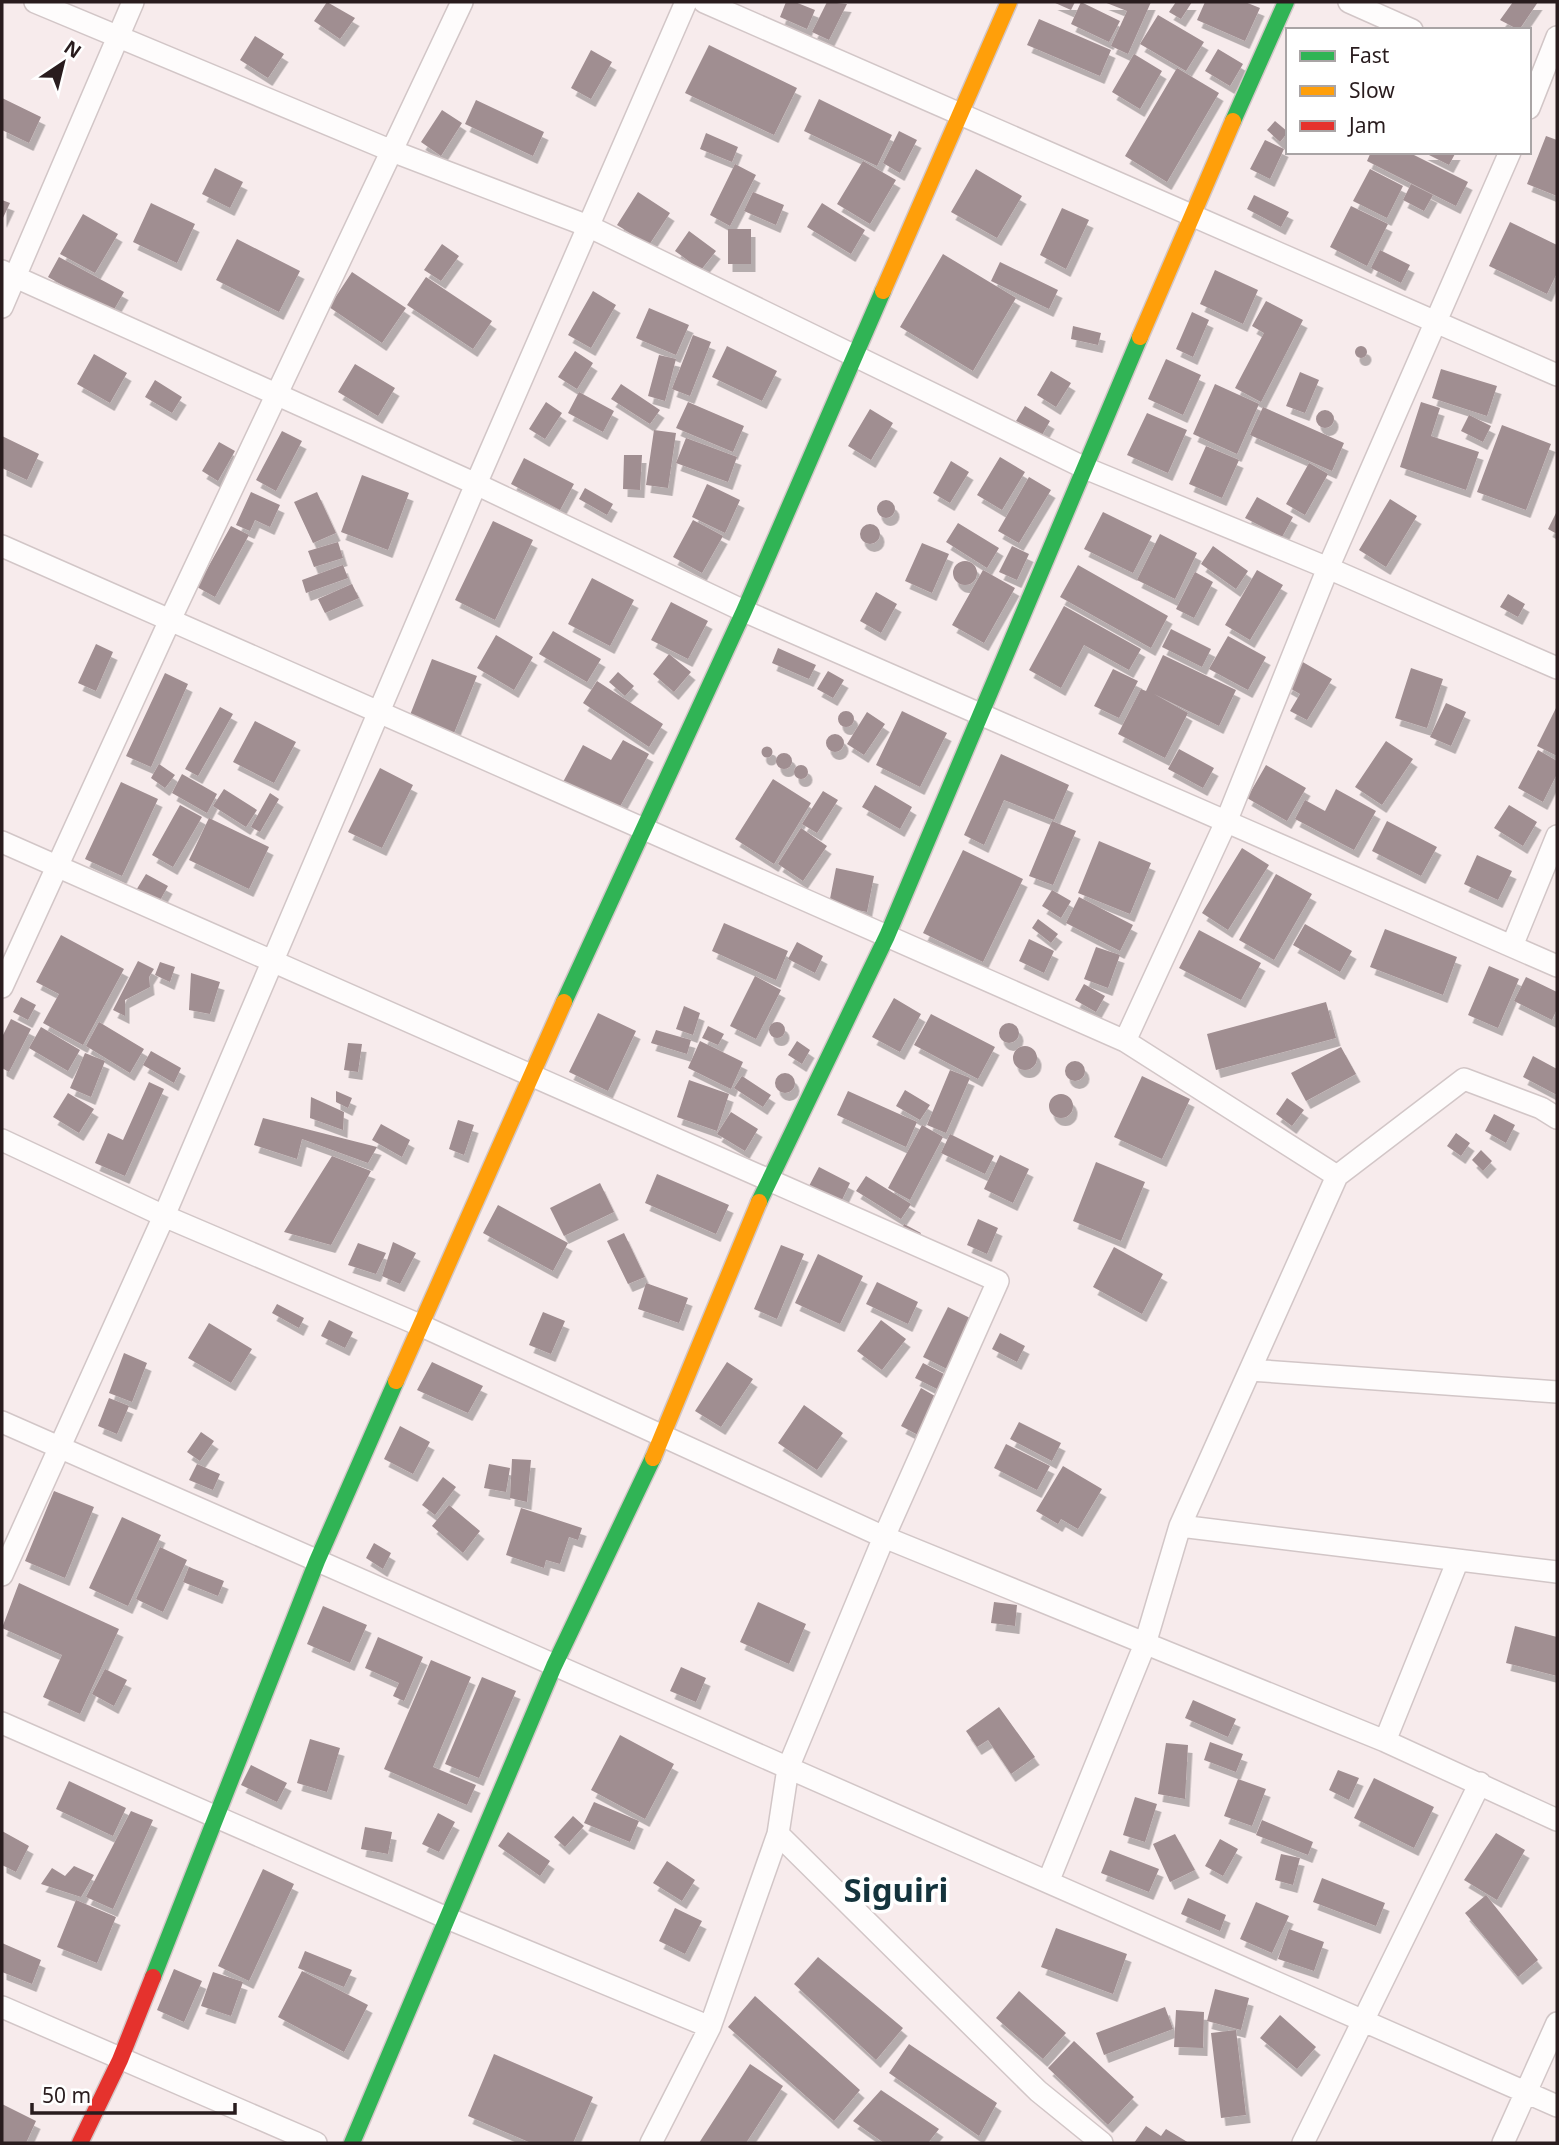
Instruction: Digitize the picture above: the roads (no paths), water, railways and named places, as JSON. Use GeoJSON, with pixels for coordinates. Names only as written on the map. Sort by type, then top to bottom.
{"type":"FeatureCollection","features":[{"type":"Feature","properties":{"kind":"street"},"geometry":{"type":"LineString","coordinates":[[35,2],[391,151],[588,226],[1085,468],[1328,568],[1557,668]]}},
{"type":"Feature","properties":{"kind":"street"},"geometry":{"type":"LineString","coordinates":[[2,307],[8,274],[133,2]]}},
{"type":"Feature","properties":{"kind":"street"},"geometry":{"type":"LineString","coordinates":[[2,987],[170,620],[462,2]]}},
{"type":"Feature","properties":{"kind":"street"},"geometry":{"type":"LineString","coordinates":[[2,1575],[164,1216],[271,961],[381,713],[476,484],[686,2]]}},
{"type":"Feature","properties":{"kind":"street"},"geometry":{"type":"LineString","coordinates":[[704,2],[1557,375]]}},
{"type":"Feature","properties":{"kind":"street"},"geometry":{"type":"LineString","coordinates":[[80,2143],[120,2060],[317,1561],[530,1075],[744,611],[1009,2]]}},
{"type":"Feature","properties":{"kind":"street"},"geometry":{"type":"LineString","coordinates":[[352,2143],[554,1666],[663,1436],[768,1179],[887,936],[1191,216],[1286,2]]}},
{"type":"Feature","properties":{"kind":"street"},"geometry":{"type":"LineString","coordinates":[[1349,2],[1408,28]]}},
{"type":"Feature","properties":{"kind":"street"},"geometry":{"type":"LineString","coordinates":[[1531,105],[1542,87],[1557,37]]}},
{"type":"Feature","properties":{"kind":"street"},"geometry":{"type":"LineString","coordinates":[[1125,1041],[1226,822],[1328,568],[1509,154]]}},
{"type":"Feature","properties":{"kind":"street"},"geometry":{"type":"LineString","coordinates":[[8,274],[476,484],[744,611],[1557,966]]}},
{"type":"Feature","properties":{"kind":"street"},"geometry":{"type":"LineString","coordinates":[[2,546],[1125,1041],[1337,1176]]}},
{"type":"Feature","properties":{"kind":"street"},"geometry":{"type":"LineString","coordinates":[[1512,946],[1557,836]]}},
{"type":"Feature","properties":{"kind":"street"},"geometry":{"type":"LineString","coordinates":[[2,842],[998,1281],[884,1536],[788,1768],[778,1834],[710,2027],[651,2143]]}},
{"type":"Feature","properties":{"kind":"street"},"geometry":{"type":"LineString","coordinates":[[1048,1882],[1146,1644],[1180,1526],[1337,1176],[1464,1079],[1541,1108],[1557,1118]]}},
{"type":"Feature","properties":{"kind":"street"},"geometry":{"type":"LineString","coordinates":[[2,1140],[164,1216],[422,1326],[884,1536],[1385,1741],[1557,1820]]}},
{"type":"Feature","properties":{"kind":"street"},"geometry":{"type":"LineString","coordinates":[[1250,1370],[1557,1392]]}},
{"type":"Feature","properties":{"kind":"street"},"geometry":{"type":"LineString","coordinates":[[2,1422],[1557,2106]]}},
{"type":"Feature","properties":{"kind":"street"},"geometry":{"type":"LineString","coordinates":[[1180,1526],[1557,1572]]}},
{"type":"Feature","properties":{"kind":"street"},"geometry":{"type":"LineString","coordinates":[[1385,1741],[1458,1560]]}},
{"type":"Feature","properties":{"kind":"street"},"geometry":{"type":"LineString","coordinates":[[2,1723],[447,1918],[710,2027]]}},
{"type":"Feature","properties":{"kind":"street"},"geometry":{"type":"LineString","coordinates":[[1303,2143],[1480,1783]]}},
{"type":"Feature","properties":{"kind":"street"},"geometry":{"type":"LineString","coordinates":[[778,1834],[1038,2091],[1102,2143]]}},
{"type":"Feature","properties":{"kind":"street"},"geometry":{"type":"LineString","coordinates":[[2,2007],[316,2143]]}},
{"type":"Feature","properties":{"kind":"street"},"geometry":{"type":"LineString","coordinates":[[1503,2143],[1524,2091],[1557,2023]]}},
{"type":"Feature","properties":{"kind":"district","name":"Siguiri"},"geometry":{"type":"Point","coordinates":[896,1890]}}]}
